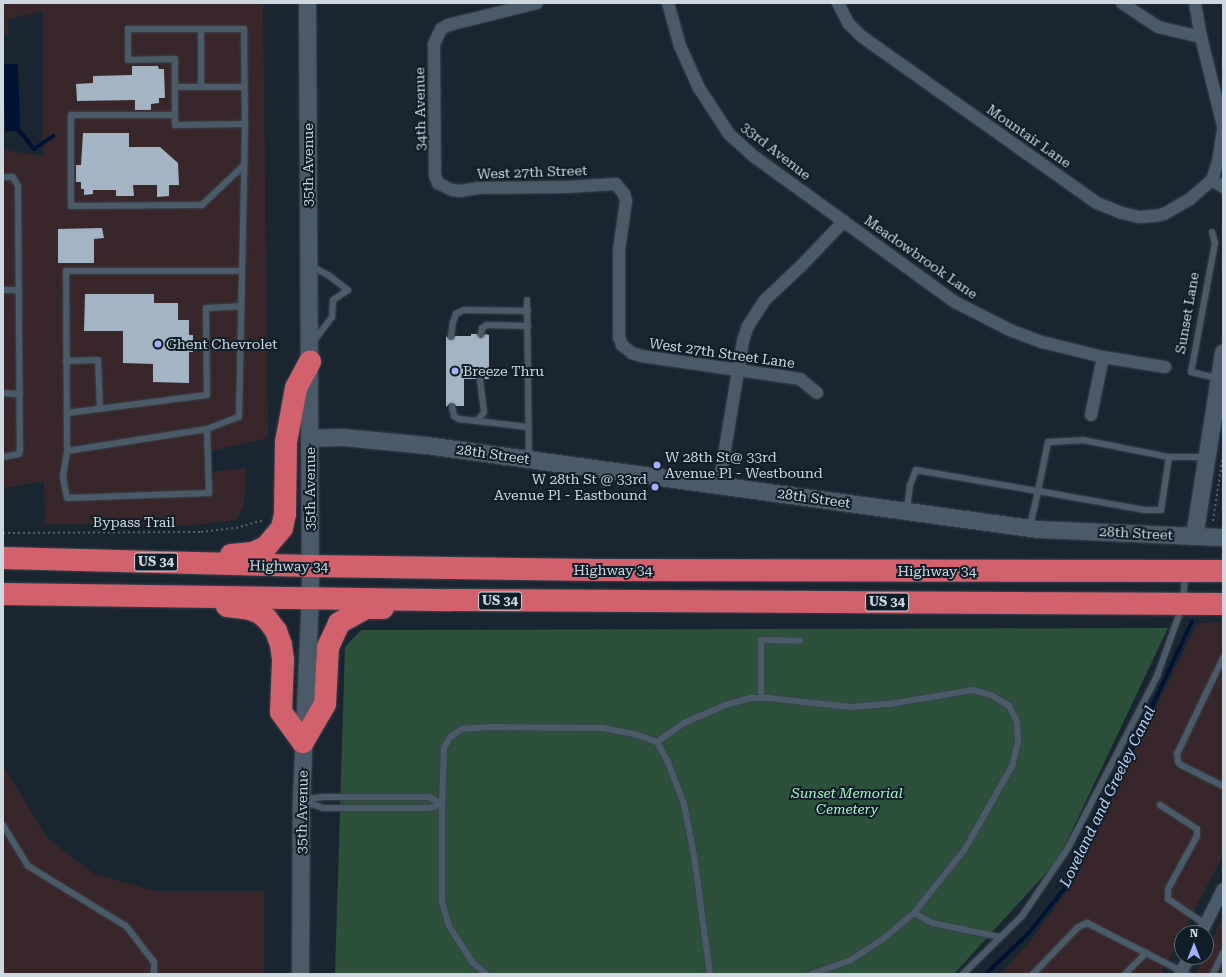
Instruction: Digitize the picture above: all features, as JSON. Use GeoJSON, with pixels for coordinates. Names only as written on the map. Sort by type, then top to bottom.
{"type":"FeatureCollection","features":[{"type":"Feature","properties":{"kind":"highway"},"geometry":{"type":"LineString","coordinates":[[3,550],[240,555],[253,553],[266,547],[282,528],[285,514],[286,442],[296,388],[310,354]]}},
{"type":"Feature","properties":{"kind":"highway","name":"Highway 34"},"geometry":{"type":"LineString","coordinates":[[3,558],[310,566],[597,570],[1223,571]]}},
{"type":"Feature","properties":{"kind":"highway","name":"US 34"},"geometry":{"type":"LineString","coordinates":[[3,594],[451,600],[1223,604]]}},
{"type":"Feature","properties":{"kind":"highway"},"geometry":{"type":"LineString","coordinates":[[75,596],[92,600],[236,606],[260,613],[267,619],[276,631],[282,645],[281,712],[303,742],[325,704],[328,647],[339,623],[366,608],[430,607],[451,600]]}},
{"type":"Feature","properties":{"kind":"street","name":"35th Avenue"},"geometry":{"type":"LineString","coordinates":[[300,974],[301,800],[310,597],[310,354],[307,3]]}},
{"type":"Feature","properties":{"kind":"street","name":"34th Avenue"},"geometry":{"type":"LineString","coordinates":[[444,188],[438,183],[435,176],[434,44],[441,29],[448,25],[537,3]]}},
{"type":"Feature","properties":{"kind":"street","name":"33rd Avenue"},"geometry":{"type":"LineString","coordinates":[[668,3],[680,46],[699,88],[729,134],[756,158],[844,221]]}},
{"type":"Feature","properties":{"kind":"street","name":"Mountair Lane"},"geometry":{"type":"LineString","coordinates":[[838,3],[848,23],[860,36],[1097,203],[1122,213],[1140,217],[1164,214],[1190,199],[1212,180]]}},
{"type":"Feature","properties":{"kind":"street"},"geometry":{"type":"LineString","coordinates":[[1122,3],[1158,27],[1201,37]]}},
{"type":"Feature","properties":{"kind":"street"},"geometry":{"type":"LineString","coordinates":[[1195,3],[1201,37],[1223,126]]}},
{"type":"Feature","properties":{"kind":"street"},"geometry":{"type":"LineString","coordinates":[[1223,131],[1218,162],[1212,180],[1223,187]]}},
{"type":"Feature","properties":{"kind":"street","name":"West 27th Street"},"geometry":{"type":"LineString","coordinates":[[444,188],[460,191],[478,188],[566,188],[616,184],[626,201],[619,251],[619,337],[622,345]]}},
{"type":"Feature","properties":{"kind":"street","name":"Meadowbrook Lane"},"geometry":{"type":"LineString","coordinates":[[844,221],[955,302],[1010,330],[1042,342],[1103,357],[1165,367]]}},
{"type":"Feature","properties":{"kind":"street"},"geometry":{"type":"LineString","coordinates":[[719,485],[743,341],[755,313],[765,300],[801,266],[844,221]]}},
{"type":"Feature","properties":{"kind":"street","name":"West 27th Street Lane"},"geometry":{"type":"LineString","coordinates":[[622,345],[632,353],[641,356],[800,379],[817,393]]}},
{"type":"Feature","properties":{"kind":"street"},"geometry":{"type":"LineString","coordinates":[[1194,536],[1205,457],[1223,352]]}},
{"type":"Feature","properties":{"kind":"street"},"geometry":{"type":"LineString","coordinates":[[1091,415],[1103,357]]}},
{"type":"Feature","properties":{"kind":"street","name":"28th Street"},"geometry":{"type":"LineString","coordinates":[[310,438],[343,437],[529,459],[1030,527],[1223,537]]}},
{"type":"Feature","properties":{"kind":"street"},"geometry":{"type":"LineString","coordinates":[[1205,925],[1223,889]]}},
{"type":"Feature","properties":{"kind":"lane"},"geometry":{"type":"LineString","coordinates":[[201,29],[201,87]]}},
{"type":"Feature","properties":{"kind":"lane"},"geometry":{"type":"LineString","coordinates":[[66,451],[207,429],[239,417],[245,124],[244,29],[128,30],[128,60],[174,59],[175,125],[245,124]]}},
{"type":"Feature","properties":{"kind":"lane"},"geometry":{"type":"LineString","coordinates":[[175,87],[244,87]]}},
{"type":"Feature","properties":{"kind":"lane"},"geometry":{"type":"LineString","coordinates":[[175,115],[71,115],[71,206],[202,205],[244,165]]}},
{"type":"Feature","properties":{"kind":"lane"},"geometry":{"type":"LineString","coordinates":[[3,178],[13,177],[17,181],[18,186],[20,394],[19,454],[3,457]]}},
{"type":"Feature","properties":{"kind":"lane","name":"Sunset Lane"},"geometry":{"type":"LineString","coordinates":[[1212,232],[1215,243],[1191,372],[1218,378]]}},
{"type":"Feature","properties":{"kind":"lane"},"geometry":{"type":"LineString","coordinates":[[309,266],[328,275],[348,290],[333,300],[332,317],[310,354]]}},
{"type":"Feature","properties":{"kind":"lane"},"geometry":{"type":"LineString","coordinates":[[207,429],[209,493],[67,498],[63,477],[66,451],[66,271],[241,271]]}},
{"type":"Feature","properties":{"kind":"lane"},"geometry":{"type":"LineString","coordinates":[[3,290],[19,290]]}},
{"type":"Feature","properties":{"kind":"lane"},"geometry":{"type":"LineString","coordinates":[[527,300],[529,459]]}},
{"type":"Feature","properties":{"kind":"lane"},"geometry":{"type":"LineString","coordinates":[[66,413],[207,396],[206,308],[241,306]]}},
{"type":"Feature","properties":{"kind":"lane"},"geometry":{"type":"LineString","coordinates":[[451,336],[456,314],[464,310],[528,311]]}},
{"type":"Feature","properties":{"kind":"lane"},"geometry":{"type":"LineString","coordinates":[[481,334],[482,328],[487,325],[528,326]]}},
{"type":"Feature","properties":{"kind":"lane"},"geometry":{"type":"LineString","coordinates":[[66,361],[98,360],[100,409]]}},
{"type":"Feature","properties":{"kind":"lane"},"geometry":{"type":"LineString","coordinates":[[477,421],[484,412],[480,379]]}},
{"type":"Feature","properties":{"kind":"lane"},"geometry":{"type":"LineString","coordinates":[[3,394],[20,394]]}},
{"type":"Feature","properties":{"kind":"lane"},"geometry":{"type":"LineString","coordinates":[[452,406],[454,416],[459,419],[529,428]]}},
{"type":"Feature","properties":{"kind":"lane"},"geometry":{"type":"LineString","coordinates":[[1030,527],[1048,442],[1084,440],[1169,457],[1205,457]]}},
{"type":"Feature","properties":{"kind":"lane"},"geometry":{"type":"LineString","coordinates":[[907,511],[910,485],[916,470],[1145,510],[1162,510],[1169,457]]}},
{"type":"Feature","properties":{"kind":"lane"},"geometry":{"type":"LineString","coordinates":[[963,974],[1022,916],[1068,848],[1157,676],[1183,604],[1186,571]]}},
{"type":"Feature","properties":{"kind":"lane"},"geometry":{"type":"LineString","coordinates":[[761,698],[761,640],[800,641]]}},
{"type":"Feature","properties":{"kind":"lane"},"geometry":{"type":"LineString","coordinates":[[1223,658],[1180,747],[1177,758],[1181,766],[1223,786]]}},
{"type":"Feature","properties":{"kind":"lane"},"geometry":{"type":"LineString","coordinates":[[657,742],[684,723],[719,708],[751,698],[851,707],[897,703],[973,690],[991,695],[1009,706],[1017,722],[1018,741],[1012,766],[965,849],[914,913],[883,939],[851,960],[812,974]]}},
{"type":"Feature","properties":{"kind":"lane"},"geometry":{"type":"LineString","coordinates":[[486,974],[473,963],[449,926],[442,901],[442,804],[444,748],[450,737],[462,729],[489,727],[603,728],[635,734],[657,742],[667,760],[684,804],[694,856],[710,974]]}},
{"type":"Feature","properties":{"kind":"lane"},"geometry":{"type":"LineString","coordinates":[[301,800],[323,797],[430,797],[442,804]]}},
{"type":"Feature","properties":{"kind":"lane"},"geometry":{"type":"LineString","coordinates":[[301,800],[323,808],[429,808],[442,804]]}},
{"type":"Feature","properties":{"kind":"lane"},"geometry":{"type":"LineString","coordinates":[[1160,805],[1197,829],[1197,836],[1168,889],[1168,899],[1198,925]]}},
{"type":"Feature","properties":{"kind":"lane"},"geometry":{"type":"LineString","coordinates":[[3,825],[28,866],[126,926],[154,962],[154,974]]}},
{"type":"Feature","properties":{"kind":"lane"},"geometry":{"type":"LineString","coordinates":[[914,913],[932,923],[1000,937]]}},
{"type":"Feature","properties":{"kind":"lane"},"geometry":{"type":"LineString","coordinates":[[1033,974],[1078,927],[1087,923],[1183,973]]}},
{"type":"Feature","properties":{"kind":"lane"},"geometry":{"type":"LineString","coordinates":[[1125,974],[1146,953]]}},
{"type":"Feature","properties":{"kind":"lane"},"geometry":{"type":"LineString","coordinates":[[1213,974],[1223,953]]}},
{"type":"Feature","properties":{"kind":"path"},"geometry":{"type":"LineString","coordinates":[[1213,521],[1223,455]]}},
{"type":"Feature","properties":{"kind":"path","name":"Bypass Trail"},"geometry":{"type":"LineString","coordinates":[[3,533],[201,532],[236,528],[264,520]]}},
{"type":"Feature","properties":{"kind":"shaded area"},"geometry":{"type":"Polygon","coordinates":[[[3,3],[263,3],[268,438],[212,451],[212,472],[246,468],[244,506],[236,520],[192,525],[45,524],[44,481],[3,488],[3,150],[43,156],[43,11],[7,19],[9,32],[3,37],[3,3]]]}},
{"type":"Feature","properties":{"kind":"shaded area"},"geometry":{"type":"Polygon","coordinates":[[[1223,622],[1223,855],[1187,925],[1174,925],[1174,949],[1161,974],[1001,974],[1035,935],[1074,882],[1132,756],[1198,623],[1223,622]]]}},
{"type":"Feature","properties":{"kind":"shaded area"},"geometry":{"type":"Polygon","coordinates":[[[3,766],[48,839],[94,874],[155,891],[264,891],[264,974],[3,974],[3,766]]]}},
{"type":"Feature","properties":{"kind":"shaded area"},"geometry":{"type":"Polygon","coordinates":[[[1223,916],[1223,974],[1196,974],[1200,965],[1214,965],[1214,936],[1223,916]]]}},
{"type":"Feature","properties":{"kind":"green space","name":"Sunset Memorial Cemetery"},"geometry":{"type":"Polygon","coordinates":[[[1168,628],[1058,860],[954,974],[335,974],[345,647],[361,630],[1168,628]]]}},
{"type":"Feature","properties":{"kind":"water"},"geometry":{"type":"Polygon","coordinates":[[[18,64],[20,131],[5,131],[3,65],[18,64]]]}},
{"type":"Feature","properties":{"kind":"building"},"geometry":{"type":"Polygon","coordinates":[[[132,66],[158,66],[159,69],[164,69],[165,98],[159,98],[159,103],[151,104],[151,110],[135,110],[135,100],[77,101],[76,84],[93,83],[93,76],[132,75],[132,66]]]}},
{"type":"Feature","properties":{"kind":"building"},"geometry":{"type":"Polygon","coordinates":[[[83,133],[129,133],[129,147],[160,147],[178,163],[179,185],[169,185],[169,196],[157,197],[157,185],[133,185],[134,196],[116,196],[116,190],[93,190],[93,194],[84,195],[84,189],[81,189],[81,182],[76,182],[76,165],[81,165],[83,133]]]}},
{"type":"Feature","properties":{"kind":"building"},"geometry":{"type":"Polygon","coordinates":[[[102,228],[104,238],[94,239],[94,263],[58,263],[58,229],[102,228]]]}},
{"type":"Feature","properties":{"kind":"building","name":"Ghent Chevrolet"},"geometry":{"type":"Polygon","coordinates":[[[85,294],[154,294],[154,303],[178,303],[178,320],[189,320],[189,335],[193,335],[193,352],[189,352],[189,383],[153,382],[153,364],[123,363],[123,331],[84,331],[85,294]]]}},
{"type":"Feature","properties":{"kind":"building"},"geometry":{"type":"Polygon","coordinates":[[[471,334],[477,334],[481,338],[485,334],[489,335],[489,379],[485,379],[480,375],[476,379],[464,379],[464,406],[456,406],[451,403],[446,407],[446,336],[451,340],[455,336],[471,336],[471,334]]]}},
{"type":"Feature","properties":{"kind":"waterway"},"geometry":{"type":"LineString","coordinates":[[20,131],[34,149],[53,136]]}},
{"type":"Feature","properties":{"kind":"waterway","name":"Loveland and Greeley Canal"},"geometry":{"type":"LineString","coordinates":[[986,974],[1028,934],[1069,883],[1192,622]]}},
{"type":"Feature","properties":{"kind":"place","name":"Ghent Chevrolet"},"geometry":{"type":"Point","coordinates":[158,344]}},
{"type":"Feature","properties":{"kind":"place","name":"Breeze Thru"},"geometry":{"type":"Point","coordinates":[455,371]}},
{"type":"Feature","properties":{"kind":"place","name":"W 28th St@ 33rd Avenue Pl - Westbound"},"geometry":{"type":"Point","coordinates":[657,465]}},
{"type":"Feature","properties":{"kind":"place","name":"W 28th St @ 33rd Avenue Pl - Eastbound"},"geometry":{"type":"Point","coordinates":[655,487]}}]}
